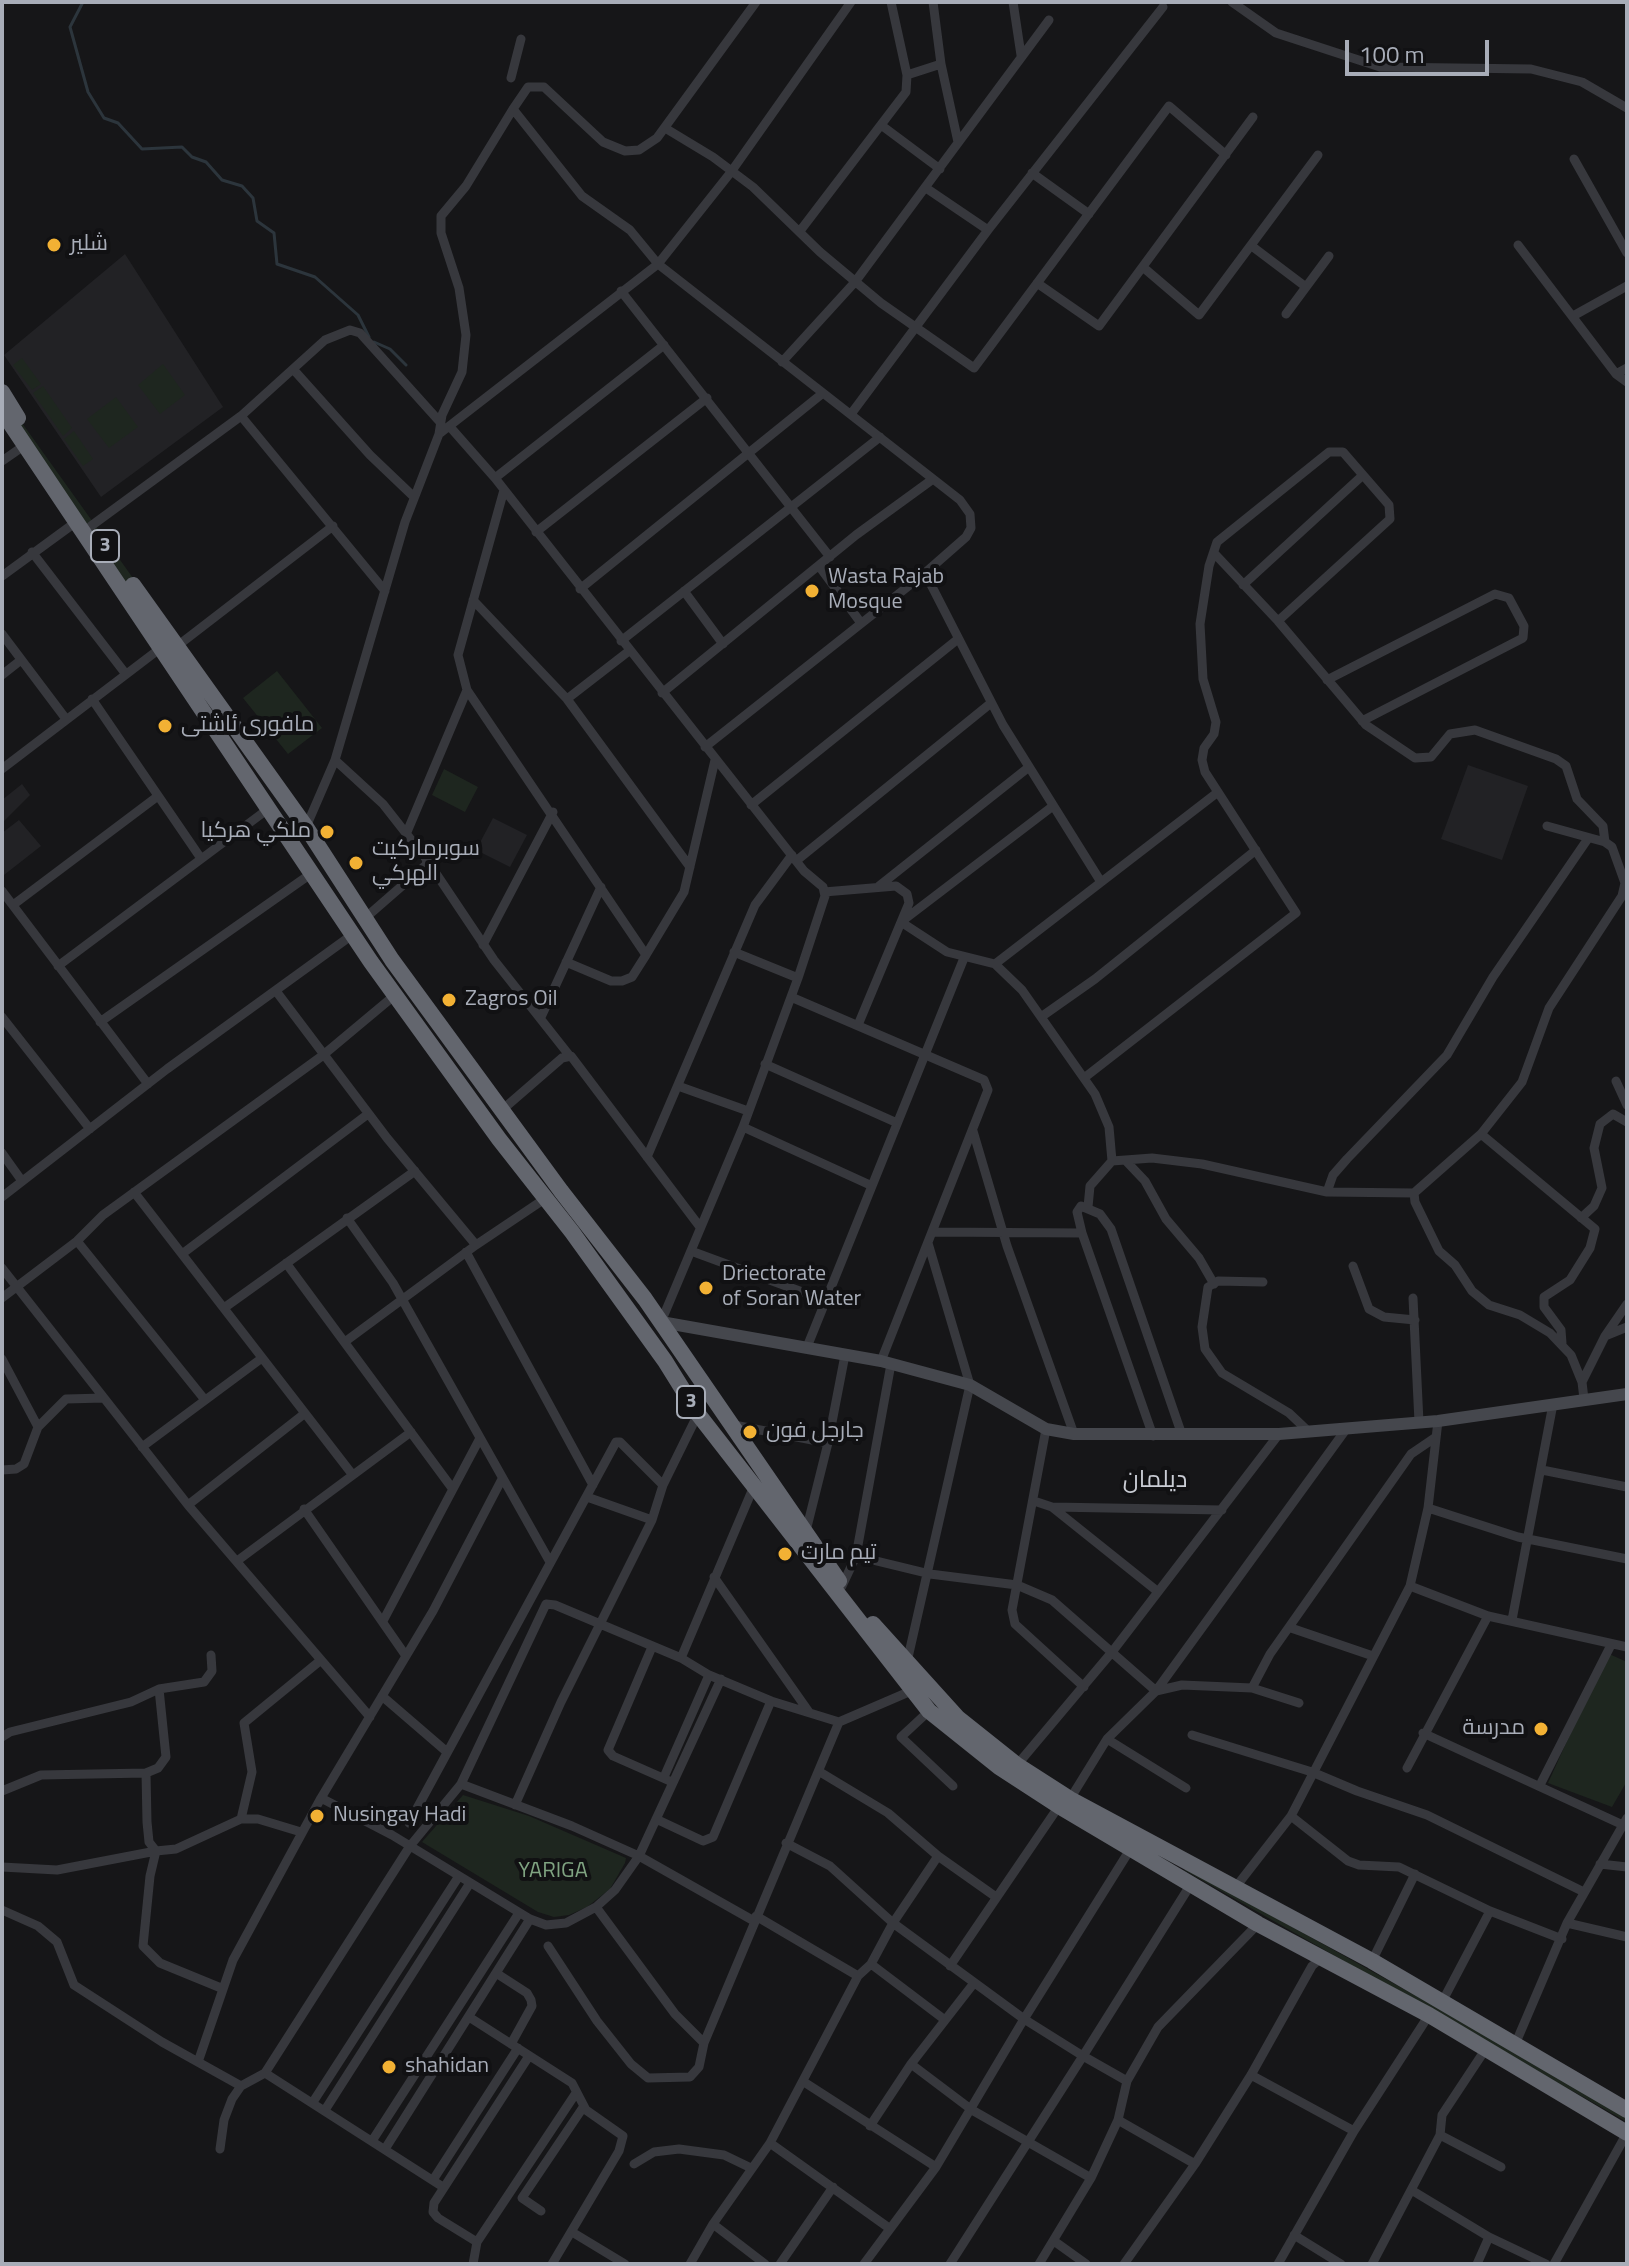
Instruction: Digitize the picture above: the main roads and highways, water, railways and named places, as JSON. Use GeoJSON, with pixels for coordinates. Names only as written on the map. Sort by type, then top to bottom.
{"type":"FeatureCollection","features":[{"type":"Feature","properties":{"kind":"highway","name":"3"},"geometry":{"type":"LineString","coordinates":[[2,392],[84,524]]}},
{"type":"Feature","properties":{"kind":"highway","name":"3"},"geometry":{"type":"LineString","coordinates":[[2,411],[208,702],[306,827],[364,919],[502,1110],[661,1322],[842,1586],[907,1665],[958,1718],[1064,1802],[1131,1848],[1160,1855]]}},
{"type":"Feature","properties":{"kind":"highway","name":"3"},"geometry":{"type":"LineString","coordinates":[[208,702],[268,809],[352,935],[665,1361],[698,1414],[929,1711],[999,1767],[1160,1855],[1258,1924],[1321,1958],[1514,2047],[1627,2110]]}},
{"type":"Feature","properties":{"kind":"highway"},"geometry":{"type":"LineString","coordinates":[[499,1139],[514,1126]]}},
{"type":"Feature","properties":{"kind":"highway","name":"3"},"geometry":{"type":"LineString","coordinates":[[1187,1874],[1235,1888],[1372,1961],[1485,2050],[1627,2133]]}},
{"type":"Feature","properties":{"kind":"main road"},"geometry":{"type":"LineString","coordinates":[[661,1322],[886,1362],[970,1385],[1046,1429],[1074,1434],[1279,1434],[1438,1421],[1627,1394]]}},
{"type":"Feature","properties":{"kind":"waterway"},"geometry":{"type":"LineString","coordinates":[[83,2],[70,27],[88,92],[104,118],[118,123],[142,149],[182,147],[192,157],[206,162],[222,180],[242,186],[253,198],[257,221],[274,233],[277,264],[315,277],[358,315],[369,337]]}},
{"type":"Feature","properties":{"kind":"waterway"},"geometry":{"type":"LineString","coordinates":[[374,342],[390,349],[406,365]]}},
{"type":"Feature","properties":{"kind":"place","name":"شلير"},"geometry":{"type":"Point","coordinates":[54,245]}},
{"type":"Feature","properties":{"kind":"place","name":"Wasta Rajab Mosque"},"geometry":{"type":"Point","coordinates":[812,591]}},
{"type":"Feature","properties":{"kind":"place","name":"مافوری ئاشتی"},"geometry":{"type":"Point","coordinates":[165,726]}},
{"type":"Feature","properties":{"kind":"place","name":"ملكي هركيا"},"geometry":{"type":"Point","coordinates":[327,832]}},
{"type":"Feature","properties":{"kind":"place","name":"سوبرماركيت الهركي"},"geometry":{"type":"Point","coordinates":[356,863]}},
{"type":"Feature","properties":{"kind":"place","name":"Zagros Oil"},"geometry":{"type":"Point","coordinates":[449,1000]}},
{"type":"Feature","properties":{"kind":"place","name":"Driectorate of Soran Water"},"geometry":{"type":"Point","coordinates":[706,1288]}},
{"type":"Feature","properties":{"kind":"place","name":"جارجل فون"},"geometry":{"type":"Point","coordinates":[750,1432]}},
{"type":"Feature","properties":{"kind":"place","name":"تيم مارت"},"geometry":{"type":"Point","coordinates":[785,1554]}},
{"type":"Feature","properties":{"kind":"place","name":"مدرسة"},"geometry":{"type":"Point","coordinates":[1541,1729]}},
{"type":"Feature","properties":{"kind":"place","name":"Nusingay Hadi"},"geometry":{"type":"Point","coordinates":[317,1816]}},
{"type":"Feature","properties":{"kind":"place","name":"shahidan"},"geometry":{"type":"Point","coordinates":[389,2067]}},
{"type":"Feature","properties":{"kind":"district","name":"دیلمان"},"geometry":{"type":"Point","coordinates":[1155,1481]}},
{"type":"Feature","properties":{"kind":"park label","name":"YARIGA"},"geometry":{"type":"Point","coordinates":[553,1872]}}]}
